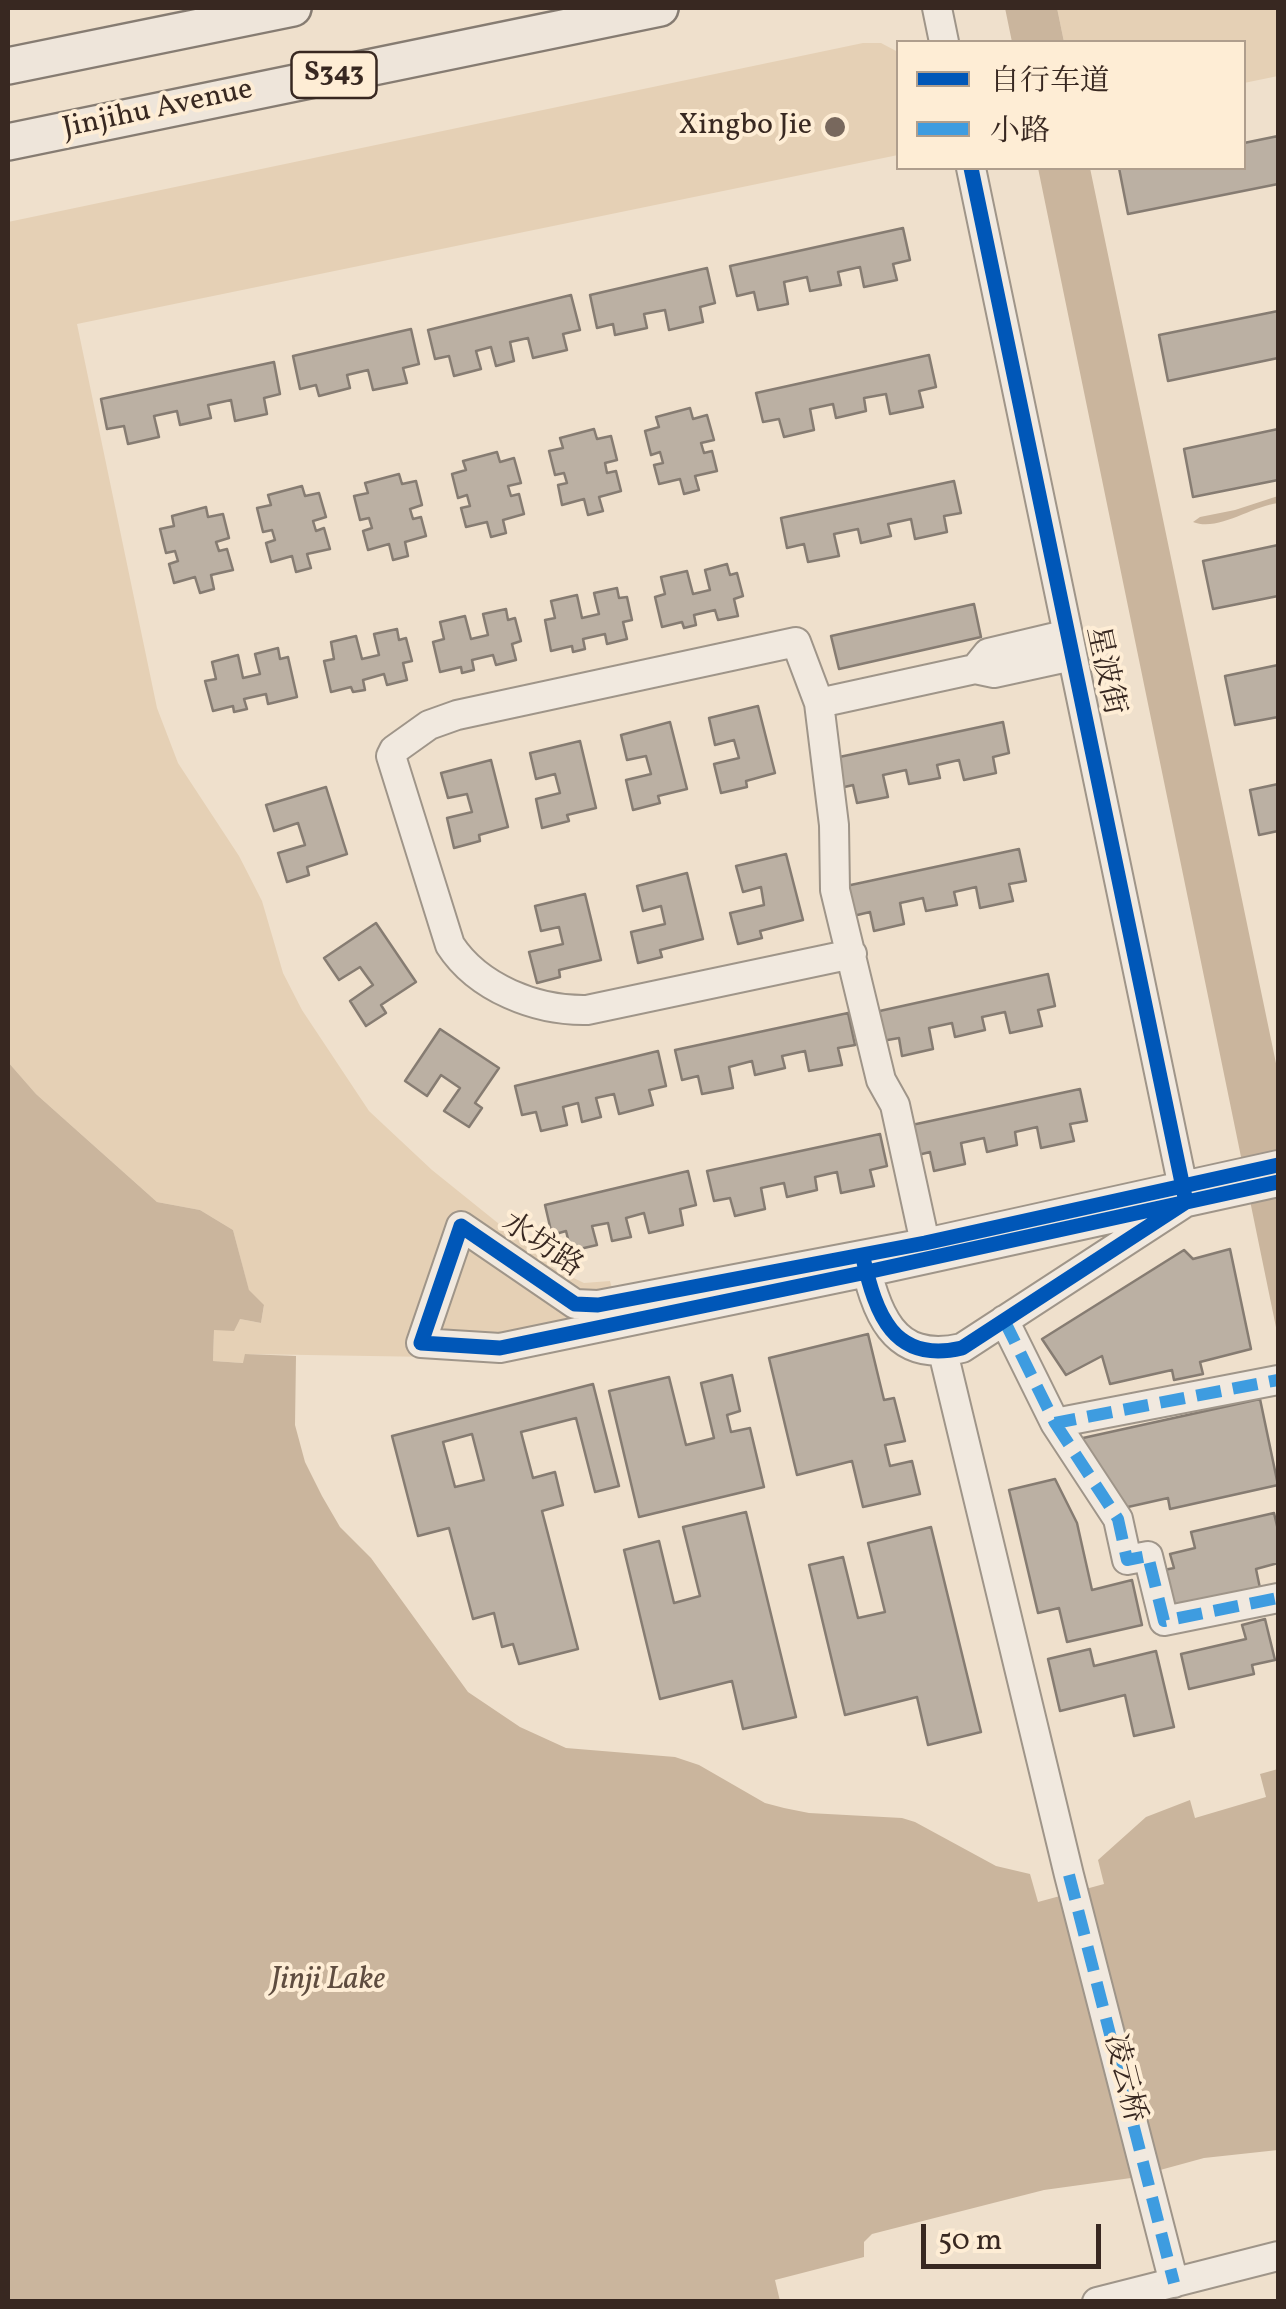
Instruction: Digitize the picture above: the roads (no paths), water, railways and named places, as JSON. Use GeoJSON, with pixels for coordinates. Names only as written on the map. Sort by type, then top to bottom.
{"type":"FeatureCollection","features":[{"type":"Feature","properties":{"kind":"main road","name":"S343"},"geometry":{"type":"LineString","coordinates":[[8,66],[293,8]]}},
{"type":"Feature","properties":{"kind":"main road","name":"Jinjihu Avenue"},"geometry":{"type":"LineString","coordinates":[[8,142],[660,8]]}},
{"type":"Feature","properties":{"kind":"street"},"geometry":{"type":"LineString","coordinates":[[937,8],[944,40]]}},
{"type":"Feature","properties":{"kind":"street","name":"星波街"},"geometry":{"type":"LineString","coordinates":[[970,170],[1184,1194]]}},
{"type":"Feature","properties":{"kind":"street"},"geometry":{"type":"LineString","coordinates":[[852,954],[587,1010],[554,1007],[510,993],[459,959],[450,944],[392,756],[394,750],[429,725],[457,715],[796,642],[819,704],[834,824],[835,890],[852,954],[881,1080],[895,1105],[925,1243]]}},
{"type":"Feature","properties":{"kind":"street"},"geometry":{"type":"LineString","coordinates":[[819,704],[975,669],[988,653],[1070,645]]}},
{"type":"Feature","properties":{"kind":"street","name":"水坊路"},"geometry":{"type":"LineString","coordinates":[[1237,1183],[1278,1166]]}},
{"type":"Feature","properties":{"kind":"street","name":"水坊路"},"geometry":{"type":"LineString","coordinates":[[1184,1194],[925,1243],[864,1263],[583,1305],[575,1304],[461,1226],[422,1343],[500,1348],[1184,1194],[1237,1183],[1278,1182]]}},
{"type":"Feature","properties":{"kind":"street"},"geometry":{"type":"LineString","coordinates":[[864,1263],[878,1312],[890,1329],[924,1351],[962,1348],[1184,1194]]}},
{"type":"Feature","properties":{"kind":"street"},"geometry":{"type":"LineString","coordinates":[[1004,1320],[1055,1423],[1118,1519],[1127,1560],[1148,1556],[1164,1621],[1278,1598]]}},
{"type":"Feature","properties":{"kind":"street","name":"凌云桥"},"geometry":{"type":"LineString","coordinates":[[942,1352],[1174,2283]]}},
{"type":"Feature","properties":{"kind":"street"},"geometry":{"type":"LineString","coordinates":[[1055,1423],[1278,1380]]}},
{"type":"Feature","properties":{"kind":"street"},"geometry":{"type":"LineString","coordinates":[[1097,2302],[1278,2256]]}},
{"type":"Feature","properties":{"kind":"water"},"geometry":{"type":"Polygon","coordinates":[[[1005,8],[1057,8],[1064,40],[1012,40],[1005,8]]]}},
{"type":"Feature","properties":{"kind":"water"},"geometry":{"type":"Polygon","coordinates":[[[1038,170],[1090,170],[1278,1073],[1278,1337],[1038,170]]]}},
{"type":"Feature","properties":{"kind":"water"},"geometry":{"type":"Polygon","coordinates":[[[1278,496],[1278,503],[1224,521],[1193,522],[1200,517],[1278,496]]]}},
{"type":"Feature","properties":{"kind":"water","name":"Jinji Lake"},"geometry":{"type":"Polygon","coordinates":[[[8,1062],[36,1094],[157,1202],[200,1210],[233,1230],[249,1290],[264,1305],[261,1323],[240,1319],[234,1331],[214,1330],[213,1361],[243,1363],[245,1354],[296,1356],[295,1425],[305,1462],[340,1527],[371,1558],[468,1692],[520,1727],[566,1748],[675,1757],[699,1765],[765,1803],[784,1808],[915,1822],[996,1866],[1030,1874],[1038,1902],[1104,1884],[1098,1860],[1146,1817],[1190,1800],[1195,1818],[1266,1797],[1260,1774],[1278,1769],[1278,2150],[1204,2158],[1131,2178],[1044,2190],[872,2234],[864,2242],[864,2257],[775,2280],[780,2301],[8,2301],[8,1062]]]}},
{"type":"Feature","properties":{"kind":"place","name":"Xingbo Jie"},"geometry":{"type":"Point","coordinates":[835,127]}}]}
